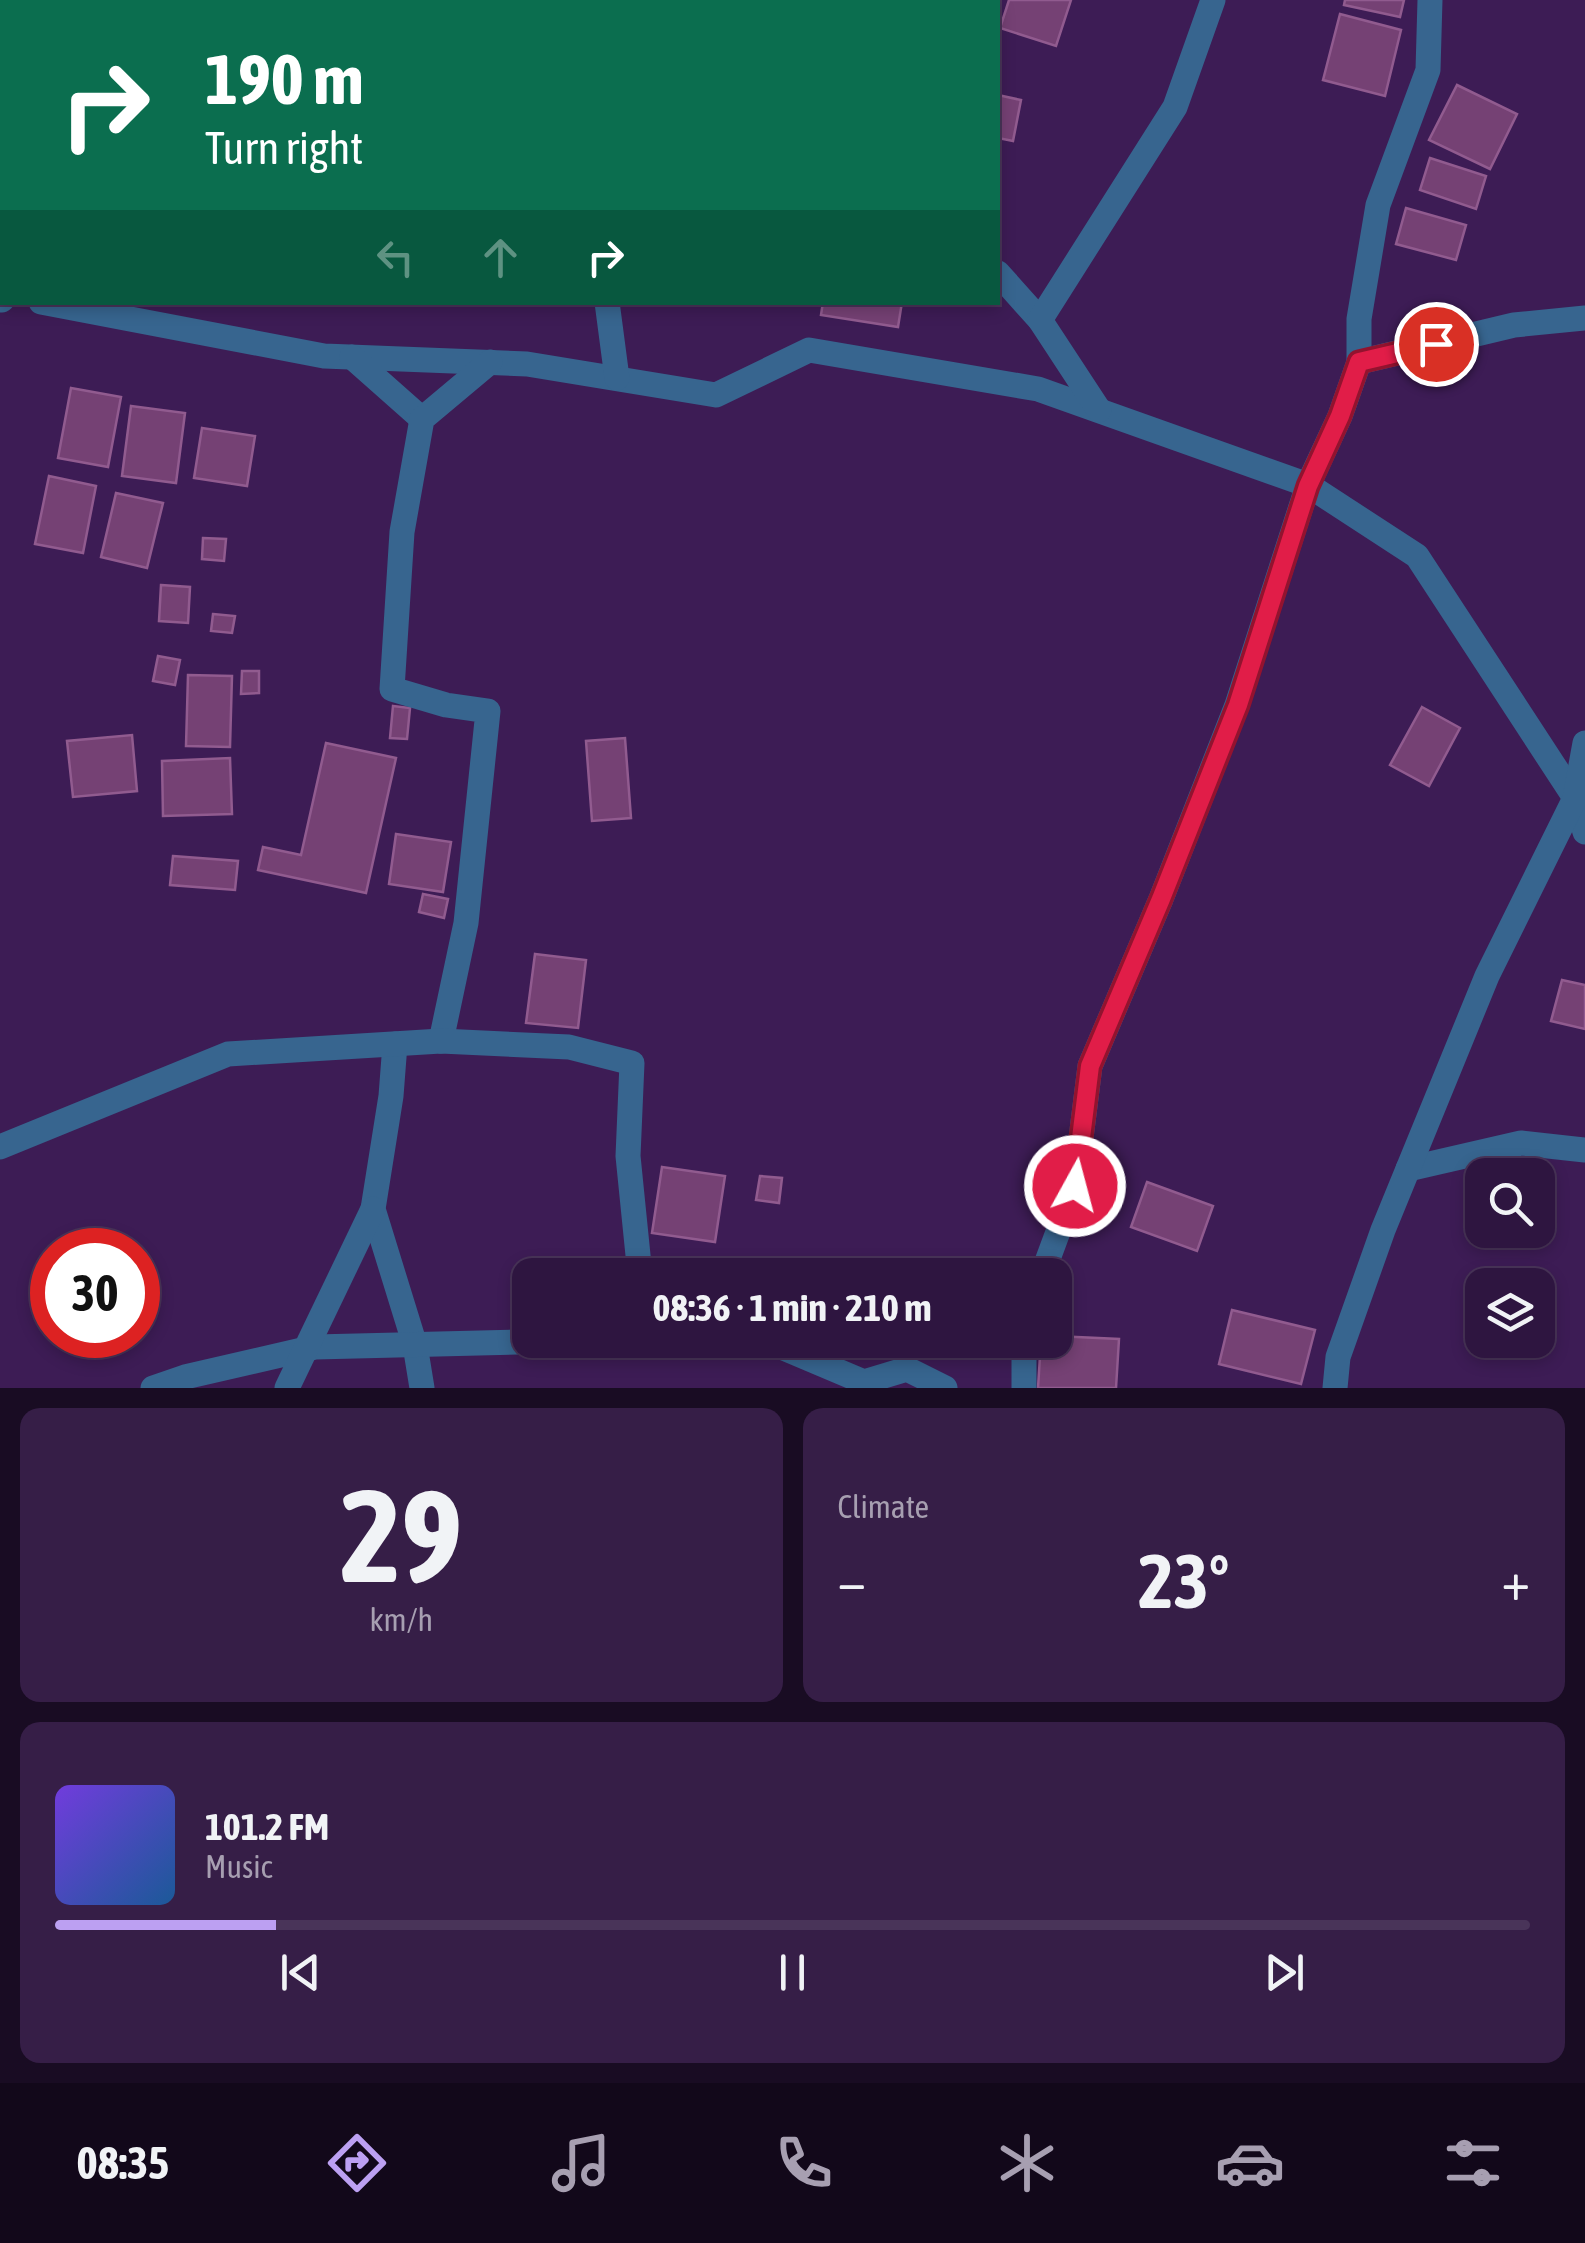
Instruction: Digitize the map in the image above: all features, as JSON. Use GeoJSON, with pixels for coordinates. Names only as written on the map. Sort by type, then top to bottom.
{"type":"FeatureCollection","features":[{"type":"Feature","properties":{"kind":"street"},"geometry":{"type":"LineString","coordinates":[[1040,320],[1175,106],[1213,0]]}},
{"type":"Feature","properties":{"kind":"street"},"geometry":{"type":"LineString","coordinates":[[1048,1258],[1075,1186],[1090,1066],[1238,705],[1308,486],[1359,362],[1359,319],[1378,205],[1428,70],[1430,0]]}},
{"type":"Feature","properties":{"kind":"street"},"geometry":{"type":"LineString","coordinates":[[1000,274],[1040,320],[1099,410]]}},
{"type":"Feature","properties":{"kind":"street"},"geometry":{"type":"LineString","coordinates":[[57,305],[324,356],[527,364],[716,395],[809,350],[1038,389],[1099,410],[1308,486],[1417,556],[1575,798],[1585,832]]}},
{"type":"Feature","properties":{"kind":"street"},"geometry":{"type":"LineString","coordinates":[[606,305],[617,378]]}},
{"type":"Feature","properties":{"kind":"street"},"geometry":{"type":"LineString","coordinates":[[1359,362],[1514,326],[1585,318]]}},
{"type":"Feature","properties":{"kind":"street"},"geometry":{"type":"LineString","coordinates":[[352,356],[422,420]]}},
{"type":"Feature","properties":{"kind":"street"},"geometry":{"type":"LineString","coordinates":[[442,1041],[466,923],[488,711],[392,690],[402,532],[422,420],[490,362]]}},
{"type":"Feature","properties":{"kind":"street"},"geometry":{"type":"LineString","coordinates":[[1335,1388],[1338,1356],[1408,1169],[1487,976],[1575,798],[1585,744]]}},
{"type":"Feature","properties":{"kind":"street"},"geometry":{"type":"LineString","coordinates":[[0,1148],[228,1054],[442,1041],[569,1047],[632,1064],[628,1156],[638,1258]]}},
{"type":"Feature","properties":{"kind":"street"},"geometry":{"type":"LineString","coordinates":[[287,1388],[373,1209],[395,1044]]}},
{"type":"Feature","properties":{"kind":"street"},"geometry":{"type":"LineString","coordinates":[[1408,1169],[1521,1143],[1585,1150]]}},
{"type":"Feature","properties":{"kind":"street"},"geometry":{"type":"LineString","coordinates":[[373,1209],[415,1344],[422,1388]]}},
{"type":"Feature","properties":{"kind":"street"},"geometry":{"type":"LineString","coordinates":[[152,1388],[306,1349],[512,1342]]}},
{"type":"Feature","properties":{"kind":"street"},"geometry":{"type":"LineString","coordinates":[[807,1358],[864,1382],[908,1369],[945,1388]]}},
{"type":"Feature","properties":{"kind":"street"},"geometry":{"type":"LineString","coordinates":[[1024,1358],[1024,1388]]}},
{"type":"Feature","properties":{"kind":"building"},"geometry":{"type":"Polygon","coordinates":[[[1009,0],[1071,0],[1056,46],[1000,28],[1009,0]]]}},
{"type":"Feature","properties":{"kind":"building"},"geometry":{"type":"Polygon","coordinates":[[[1345,0],[1404,0],[1400,17],[1344,5],[1345,0]]]}},
{"type":"Feature","properties":{"kind":"building"},"geometry":{"type":"Polygon","coordinates":[[[1340,14],[1401,30],[1385,96],[1323,80],[1340,14]]]}},
{"type":"Feature","properties":{"kind":"building"},"geometry":{"type":"Polygon","coordinates":[[[1457,85],[1517,114],[1490,169],[1429,140],[1457,85]]]}},
{"type":"Feature","properties":{"kind":"building"},"geometry":{"type":"Polygon","coordinates":[[[1000,95],[1021,100],[1013,141],[1000,138],[1000,95]]]}},
{"type":"Feature","properties":{"kind":"building"},"geometry":{"type":"Polygon","coordinates":[[[1430,158],[1486,176],[1476,209],[1420,190],[1430,158]]]}},
{"type":"Feature","properties":{"kind":"building"},"geometry":{"type":"Polygon","coordinates":[[[1406,208],[1466,225],[1456,260],[1396,244],[1406,208]]]}},
{"type":"Feature","properties":{"kind":"building"},"geometry":{"type":"Polygon","coordinates":[[[823,305],[902,305],[898,327],[821,315],[823,305]]]}},
{"type":"Feature","properties":{"kind":"building"},"geometry":{"type":"Polygon","coordinates":[[[71,388],[121,397],[108,467],[58,458],[71,388]]]}},
{"type":"Feature","properties":{"kind":"building"},"geometry":{"type":"Polygon","coordinates":[[[131,406],[185,413],[176,483],[122,476],[131,406]]]}},
{"type":"Feature","properties":{"kind":"building"},"geometry":{"type":"Polygon","coordinates":[[[202,428],[255,436],[247,486],[194,478],[202,428]]]}},
{"type":"Feature","properties":{"kind":"building"},"geometry":{"type":"Polygon","coordinates":[[[49,476],[96,486],[83,553],[35,544],[49,476]]]}},
{"type":"Feature","properties":{"kind":"building"},"geometry":{"type":"Polygon","coordinates":[[[116,493],[163,503],[147,568],[101,557],[116,493]]]}},
{"type":"Feature","properties":{"kind":"building"},"geometry":{"type":"Polygon","coordinates":[[[203,538],[226,539],[224,561],[202,559],[203,538]]]}},
{"type":"Feature","properties":{"kind":"building"},"geometry":{"type":"Polygon","coordinates":[[[161,585],[190,587],[188,623],[159,621],[161,585]]]}},
{"type":"Feature","properties":{"kind":"building"},"geometry":{"type":"Polygon","coordinates":[[[213,614],[235,616],[232,633],[211,631],[213,614]]]}},
{"type":"Feature","properties":{"kind":"building"},"geometry":{"type":"Polygon","coordinates":[[[158,656],[180,660],[175,685],[153,681],[158,656]]]}},
{"type":"Feature","properties":{"kind":"building"},"geometry":{"type":"Polygon","coordinates":[[[242,671],[259,671],[259,693],[241,694],[242,671]]]}},
{"type":"Feature","properties":{"kind":"building"},"geometry":{"type":"Polygon","coordinates":[[[188,675],[232,676],[230,747],[186,746],[188,675]]]}},
{"type":"Feature","properties":{"kind":"building"},"geometry":{"type":"Polygon","coordinates":[[[393,706],[410,708],[407,739],[390,738],[393,706]]]}},
{"type":"Feature","properties":{"kind":"building"},"geometry":{"type":"Polygon","coordinates":[[[1422,707],[1460,728],[1429,786],[1390,765],[1422,707]]]}},
{"type":"Feature","properties":{"kind":"building"},"geometry":{"type":"Polygon","coordinates":[[[132,735],[137,791],[73,797],[67,741],[132,735]]]}},
{"type":"Feature","properties":{"kind":"building"},"geometry":{"type":"Polygon","coordinates":[[[625,738],[631,818],[592,821],[586,741],[625,738]]]}},
{"type":"Feature","properties":{"kind":"building"},"geometry":{"type":"Polygon","coordinates":[[[326,743],[396,758],[366,893],[258,870],[263,847],[301,855],[326,743]]]}},
{"type":"Feature","properties":{"kind":"building"},"geometry":{"type":"Polygon","coordinates":[[[230,758],[232,814],[163,816],[162,761],[230,758]]]}},
{"type":"Feature","properties":{"kind":"building"},"geometry":{"type":"Polygon","coordinates":[[[396,834],[451,842],[443,892],[389,884],[396,834]]]}},
{"type":"Feature","properties":{"kind":"building"},"geometry":{"type":"Polygon","coordinates":[[[173,856],[238,861],[235,890],[170,885],[173,856]]]}},
{"type":"Feature","properties":{"kind":"building"},"geometry":{"type":"Polygon","coordinates":[[[423,894],[448,899],[444,918],[419,912],[423,894]]]}},
{"type":"Feature","properties":{"kind":"building"},"geometry":{"type":"Polygon","coordinates":[[[535,954],[586,960],[578,1028],[526,1023],[535,954]]]}},
{"type":"Feature","properties":{"kind":"building"},"geometry":{"type":"Polygon","coordinates":[[[1562,980],[1585,985],[1585,1029],[1551,1021],[1562,980]]]}},
{"type":"Feature","properties":{"kind":"building"},"geometry":{"type":"Polygon","coordinates":[[[662,1167],[725,1176],[715,1242],[652,1233],[662,1167]]]}},
{"type":"Feature","properties":{"kind":"building"},"geometry":{"type":"Polygon","coordinates":[[[760,1176],[782,1178],[779,1203],[756,1200],[760,1176]]]}},
{"type":"Feature","properties":{"kind":"building"},"geometry":{"type":"Polygon","coordinates":[[[1147,1182],[1213,1206],[1197,1251],[1131,1227],[1147,1182]]]}},
{"type":"Feature","properties":{"kind":"building"},"geometry":{"type":"Polygon","coordinates":[[[1232,1310],[1315,1330],[1301,1384],[1219,1364],[1232,1310]]]}},
{"type":"Feature","properties":{"kind":"building"},"geometry":{"type":"Polygon","coordinates":[[[1072,1337],[1119,1339],[1116,1388],[1038,1388],[1040,1358],[1072,1358],[1072,1337]]]}},
{"type":"Feature","properties":{"kind":"route"},"geometry":{"type":"LineString","coordinates":[[1075,1186],[1090,1066],[1238,705],[1308,486],[1359,362],[1436,344]]}}]}
